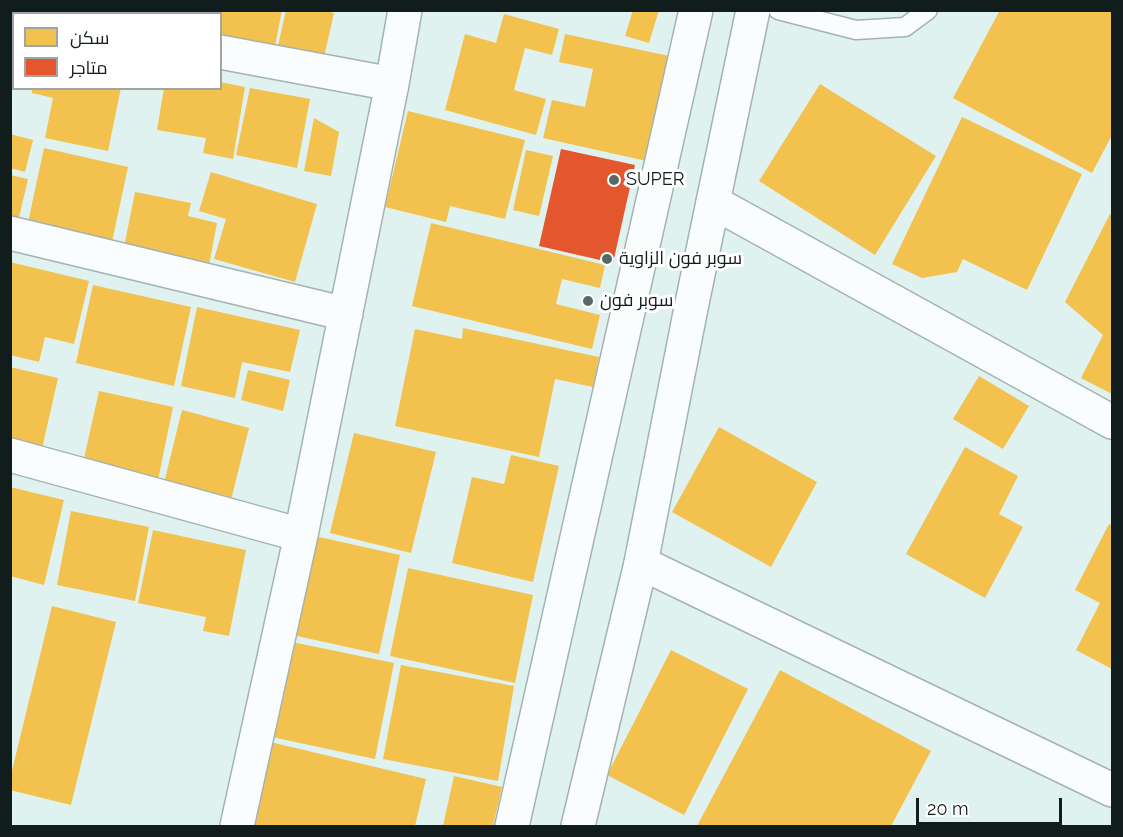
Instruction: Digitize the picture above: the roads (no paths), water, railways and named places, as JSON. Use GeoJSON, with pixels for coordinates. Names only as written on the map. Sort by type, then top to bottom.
{"type":"FeatureCollection","features":[{"type":"Feature","properties":{"kind":"street"},"geometry":{"type":"LineString","coordinates":[[237,826],[302,535],[405,10]]}},
{"type":"Feature","properties":{"kind":"street"},"geometry":{"type":"LineString","coordinates":[[512,826],[696,10]]}},
{"type":"Feature","properties":{"kind":"street"},"geometry":{"type":"LineString","coordinates":[[578,826],[641,563],[753,10]]}},
{"type":"Feature","properties":{"kind":"street"},"geometry":{"type":"LineString","coordinates":[[222,52],[392,84]]}},
{"type":"Feature","properties":{"kind":"street"},"geometry":{"type":"LineString","coordinates":[[713,202],[1113,422]]}},
{"type":"Feature","properties":{"kind":"street"},"geometry":{"type":"LineString","coordinates":[[10,232],[346,314]]}},
{"type":"Feature","properties":{"kind":"street"},"geometry":{"type":"LineString","coordinates":[[10,455],[302,535]]}},
{"type":"Feature","properties":{"kind":"street"},"geometry":{"type":"LineString","coordinates":[[641,563],[1113,790]]}},
{"type":"Feature","properties":{"kind":"lane"},"geometry":{"type":"LineString","coordinates":[[778,10],[856,30],[905,27],[928,10]]}},
{"type":"Feature","properties":{"kind":"place","name":"SUPER"},"geometry":{"type":"Point","coordinates":[614,180]}},
{"type":"Feature","properties":{"kind":"place","name":"سوبر فون الزاوية"},"geometry":{"type":"Point","coordinates":[607,259]}},
{"type":"Feature","properties":{"kind":"place","name":"سوبر فون"},"geometry":{"type":"Point","coordinates":[588,301]}}]}
